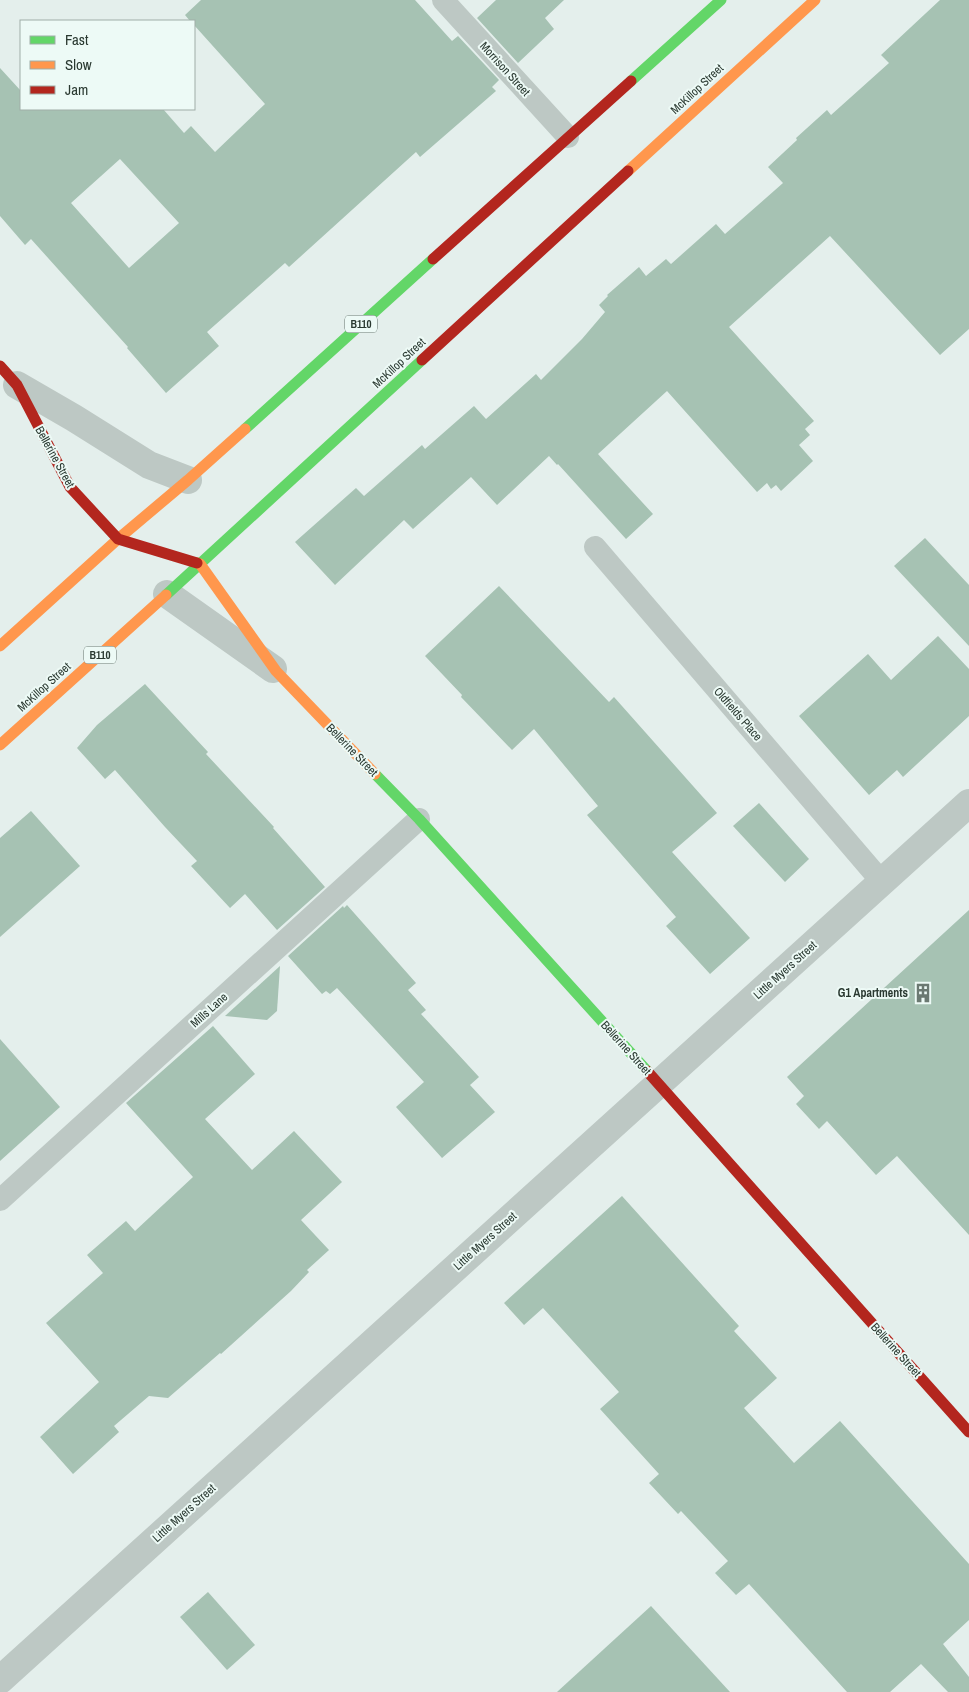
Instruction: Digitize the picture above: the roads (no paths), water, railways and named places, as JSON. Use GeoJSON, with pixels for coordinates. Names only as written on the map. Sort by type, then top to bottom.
{"type":"FeatureCollection","features":[{"type":"Feature","properties":{"kind":"main road","name":"B110"},"geometry":{"type":"LineString","coordinates":[[0,646],[118,539],[188,480],[721,0]]}},
{"type":"Feature","properties":{"kind":"main road","name":"McKillop Street"},"geometry":{"type":"LineString","coordinates":[[0,745],[815,0]]}},
{"type":"Feature","properties":{"kind":"main road","name":"Bellerine Street"},"geometry":{"type":"LineString","coordinates":[[8,375],[70,487],[118,539]]}},
{"type":"Feature","properties":{"kind":"main road"},"geometry":{"type":"LineString","coordinates":[[118,539],[200,564]]}},
{"type":"Feature","properties":{"kind":"main road","name":"Bellerine Street"},"geometry":{"type":"LineString","coordinates":[[200,564],[276,671],[419,819],[969,1432]]}},
{"type":"Feature","properties":{"kind":"street","name":"Bellerine Street"},"geometry":{"type":"LineString","coordinates":[[8,375],[149,465],[188,480]]}},
{"type":"Feature","properties":{"kind":"street","name":"Bellerine Street"},"geometry":{"type":"LineString","coordinates":[[167,594],[276,671]]}},
{"type":"Feature","properties":{"kind":"street","name":"Little Myers Street"},"geometry":{"type":"LineString","coordinates":[[0,1680],[969,803]]}},
{"type":"Feature","properties":{"kind":"lane","name":"Morrison Street"},"geometry":{"type":"LineString","coordinates":[[443,0],[568,137]]}},
{"type":"Feature","properties":{"kind":"lane","name":"Oldfields Place"},"geometry":{"type":"LineString","coordinates":[[595,547],[882,882]]}},
{"type":"Feature","properties":{"kind":"lane","name":"Mills Lane"},"geometry":{"type":"LineString","coordinates":[[0,1200],[419,819]]}},
{"type":"Feature","properties":{"kind":"place","name":"G1 Apartments"},"geometry":{"type":"Point","coordinates":[923,993]}}]}
